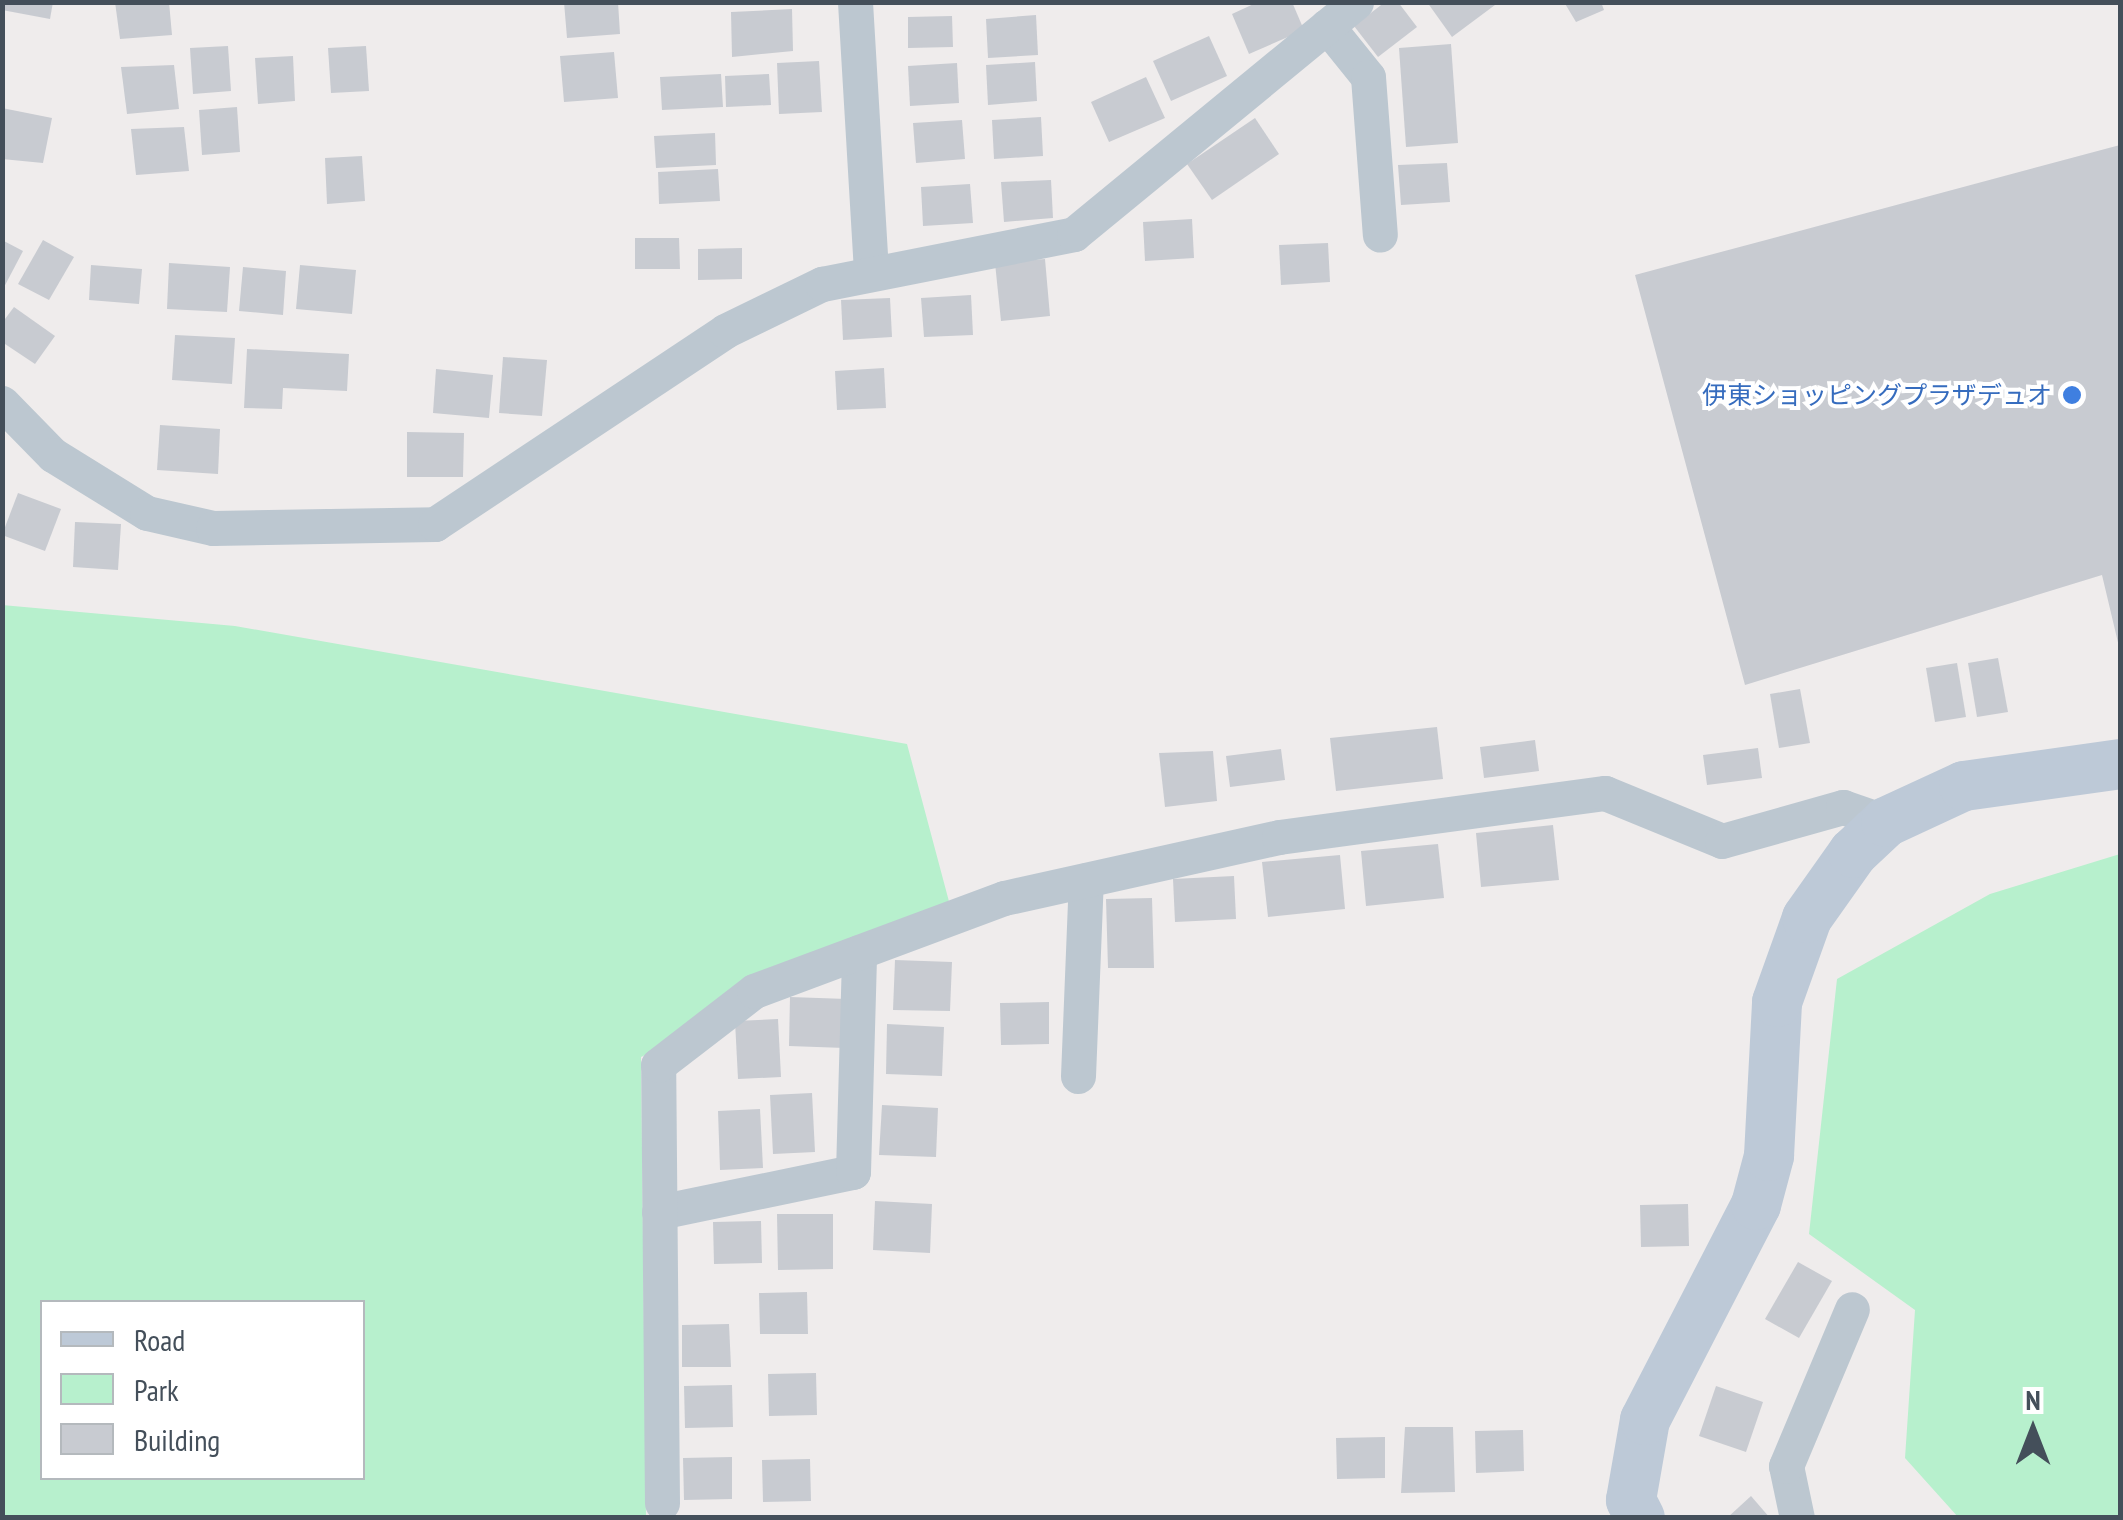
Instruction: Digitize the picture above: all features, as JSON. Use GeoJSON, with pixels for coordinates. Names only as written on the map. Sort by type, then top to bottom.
{"type":"FeatureCollection","features":[{"type":"Feature","properties":{"kind":"street"},"geometry":{"type":"LineString","coordinates":[[855,2],[872,274]]}},
{"type":"Feature","properties":{"kind":"street"},"geometry":{"type":"LineString","coordinates":[[2,403],[54,455],[146,513],[212,528],[435,524],[725,331],[822,284],[1074,234],[1356,2]]}},
{"type":"Feature","properties":{"kind":"street"},"geometry":{"type":"LineString","coordinates":[[1327,26],[1368,77],[1380,235]]}},
{"type":"Feature","properties":{"kind":"street"},"geometry":{"type":"LineString","coordinates":[[1640,1518],[1632,1500],[1645,1420],[1756,1205],[1769,1156],[1777,1002],[1807,918],[1853,852],[1886,822],[1964,786],[2120,764]]}},
{"type":"Feature","properties":{"kind":"street"},"geometry":{"type":"LineString","coordinates":[[662,1503],[658,1065],[754,991],[1004,898],[1280,837],[1605,793],[1722,841],[1843,807],[1886,822]]}},
{"type":"Feature","properties":{"kind":"street"},"geometry":{"type":"LineString","coordinates":[[1078,1076],[1086,880]]}},
{"type":"Feature","properties":{"kind":"street"},"geometry":{"type":"LineString","coordinates":[[659,1212],[853,1172],[859,952]]}},
{"type":"Feature","properties":{"kind":"street"},"geometry":{"type":"LineString","coordinates":[[1797,1518],[1786,1466],[1852,1308]]}},
{"type":"Feature","properties":{"kind":"green space"},"geometry":{"type":"Polygon","coordinates":[[[2,605],[235,626],[907,744],[951,909],[641,1057],[646,1517],[3,1517],[2,605]]]}},
{"type":"Feature","properties":{"kind":"green space"},"geometry":{"type":"Polygon","coordinates":[[[2120,854],[2120,1517],[1958,1517],[1905,1458],[1915,1310],[1809,1234],[1837,979],[1990,894],[2120,854]]]}},
{"type":"Feature","properties":{"kind":"building"},"geometry":{"type":"Polygon","coordinates":[[[2,2],[53,2],[50,19],[2,10],[2,2]]]}},
{"type":"Feature","properties":{"kind":"building"},"geometry":{"type":"Polygon","coordinates":[[[115,2],[169,2],[172,35],[120,39],[115,2]]]}},
{"type":"Feature","properties":{"kind":"building"},"geometry":{"type":"Polygon","coordinates":[[[564,2],[618,2],[620,34],[567,38],[564,2]]]}},
{"type":"Feature","properties":{"kind":"building"},"geometry":{"type":"Polygon","coordinates":[[[1258,2],[1292,2],[1304,30],[1249,54],[1232,14],[1258,2]]]}},
{"type":"Feature","properties":{"kind":"building"},"geometry":{"type":"Polygon","coordinates":[[[1385,2],[1398,2],[1417,27],[1378,57],[1354,26],[1385,2]]]}},
{"type":"Feature","properties":{"kind":"building"},"geometry":{"type":"Polygon","coordinates":[[[1427,2],[1499,2],[1452,37],[1427,2]]]}},
{"type":"Feature","properties":{"kind":"building"},"geometry":{"type":"Polygon","coordinates":[[[1564,2],[1601,2],[1604,10],[1576,22],[1564,2]]]}},
{"type":"Feature","properties":{"kind":"building"},"geometry":{"type":"Polygon","coordinates":[[[792,9],[793,51],[732,57],[731,12],[792,9]]]}},
{"type":"Feature","properties":{"kind":"building"},"geometry":{"type":"Polygon","coordinates":[[[1036,15],[1038,55],[988,58],[986,19],[1036,15]]]}},
{"type":"Feature","properties":{"kind":"building"},"geometry":{"type":"Polygon","coordinates":[[[952,16],[953,47],[908,48],[908,17],[952,16]]]}},
{"type":"Feature","properties":{"kind":"building"},"geometry":{"type":"Polygon","coordinates":[[[1209,36],[1227,76],[1171,101],[1153,61],[1209,36]]]}},
{"type":"Feature","properties":{"kind":"building"},"geometry":{"type":"Polygon","coordinates":[[[1451,44],[1458,143],[1406,147],[1399,48],[1451,44]]]}},
{"type":"Feature","properties":{"kind":"building"},"geometry":{"type":"Polygon","coordinates":[[[228,46],[231,91],[193,94],[190,48],[228,46]]]}},
{"type":"Feature","properties":{"kind":"building"},"geometry":{"type":"Polygon","coordinates":[[[366,46],[369,91],[331,93],[328,48],[366,46]]]}},
{"type":"Feature","properties":{"kind":"building"},"geometry":{"type":"Polygon","coordinates":[[[614,52],[618,98],[564,102],[560,56],[614,52]]]}},
{"type":"Feature","properties":{"kind":"building"},"geometry":{"type":"Polygon","coordinates":[[[293,56],[295,101],[258,104],[255,58],[293,56]]]}},
{"type":"Feature","properties":{"kind":"building"},"geometry":{"type":"Polygon","coordinates":[[[819,61],[822,112],[779,114],[777,63],[819,61]]]}},
{"type":"Feature","properties":{"kind":"building"},"geometry":{"type":"Polygon","coordinates":[[[1035,62],[1037,101],[988,105],[986,65],[1035,62]]]}},
{"type":"Feature","properties":{"kind":"building"},"geometry":{"type":"Polygon","coordinates":[[[957,63],[959,103],[910,106],[908,66],[957,63]]]}},
{"type":"Feature","properties":{"kind":"building"},"geometry":{"type":"Polygon","coordinates":[[[174,65],[179,109],[127,114],[121,67],[174,65]]]}},
{"type":"Feature","properties":{"kind":"building"},"geometry":{"type":"Polygon","coordinates":[[[721,74],[723,107],[662,110],[660,77],[721,74]]]}},
{"type":"Feature","properties":{"kind":"building"},"geometry":{"type":"Polygon","coordinates":[[[769,74],[771,105],[726,107],[725,76],[769,74]]]}},
{"type":"Feature","properties":{"kind":"building"},"geometry":{"type":"Polygon","coordinates":[[[1146,77],[1165,118],[1109,142],[1091,102],[1146,77]]]}},
{"type":"Feature","properties":{"kind":"building"},"geometry":{"type":"Polygon","coordinates":[[[237,107],[240,152],[202,155],[199,110],[237,107]]]}},
{"type":"Feature","properties":{"kind":"building"},"geometry":{"type":"Polygon","coordinates":[[[2,108],[52,118],[43,163],[2,159],[2,108]]]}},
{"type":"Feature","properties":{"kind":"building"},"geometry":{"type":"Polygon","coordinates":[[[1041,117],[1043,156],[994,159],[992,120],[1041,117]]]}},
{"type":"Feature","properties":{"kind":"building"},"geometry":{"type":"Polygon","coordinates":[[[1255,118],[1279,154],[1212,200],[1187,164],[1255,118]]]}},
{"type":"Feature","properties":{"kind":"building"},"geometry":{"type":"Polygon","coordinates":[[[962,120],[965,159],[916,163],[913,123],[962,120]]]}},
{"type":"Feature","properties":{"kind":"building"},"geometry":{"type":"Polygon","coordinates":[[[184,127],[189,171],[136,175],[131,129],[184,127]]]}},
{"type":"Feature","properties":{"kind":"building"},"geometry":{"type":"Polygon","coordinates":[[[715,133],[716,165],[656,168],[654,136],[715,133]]]}},
{"type":"Feature","properties":{"kind":"building"},"geometry":{"type":"Polygon","coordinates":[[[2120,145],[2120,651],[2102,575],[1745,685],[1635,275],[2120,145]]]}},
{"type":"Feature","properties":{"kind":"building"},"geometry":{"type":"Polygon","coordinates":[[[362,156],[365,201],[327,204],[325,158],[362,156]]]}},
{"type":"Feature","properties":{"kind":"building"},"geometry":{"type":"Polygon","coordinates":[[[1447,163],[1450,202],[1401,205],[1398,165],[1447,163]]]}},
{"type":"Feature","properties":{"kind":"building"},"geometry":{"type":"Polygon","coordinates":[[[718,169],[720,201],[659,204],[658,172],[718,169]]]}},
{"type":"Feature","properties":{"kind":"building"},"geometry":{"type":"Polygon","coordinates":[[[1051,180],[1053,218],[1004,222],[1001,182],[1051,180]]]}},
{"type":"Feature","properties":{"kind":"building"},"geometry":{"type":"Polygon","coordinates":[[[970,184],[973,223],[923,226],[921,187],[970,184]]]}},
{"type":"Feature","properties":{"kind":"building"},"geometry":{"type":"Polygon","coordinates":[[[1192,219],[1194,258],[1145,261],[1143,222],[1192,219]]]}},
{"type":"Feature","properties":{"kind":"building"},"geometry":{"type":"Polygon","coordinates":[[[635,238],[679,238],[680,269],[635,269],[635,238]]]}},
{"type":"Feature","properties":{"kind":"building"},"geometry":{"type":"Polygon","coordinates":[[[2,240],[23,251],[2,291],[2,240]]]}},
{"type":"Feature","properties":{"kind":"building"},"geometry":{"type":"Polygon","coordinates":[[[43,240],[74,257],[49,300],[18,284],[43,240]]]}},
{"type":"Feature","properties":{"kind":"building"},"geometry":{"type":"Polygon","coordinates":[[[1328,243],[1330,282],[1281,285],[1279,245],[1328,243]]]}},
{"type":"Feature","properties":{"kind":"building"},"geometry":{"type":"Polygon","coordinates":[[[742,248],[742,279],[698,280],[698,249],[742,248]]]}},
{"type":"Feature","properties":{"kind":"building"},"geometry":{"type":"Polygon","coordinates":[[[1045,259],[1050,316],[1001,321],[995,263],[1045,259]]]}},
{"type":"Feature","properties":{"kind":"building"},"geometry":{"type":"Polygon","coordinates":[[[169,263],[230,267],[227,312],[167,309],[169,263]]]}},
{"type":"Feature","properties":{"kind":"building"},"geometry":{"type":"Polygon","coordinates":[[[91,265],[142,269],[139,304],[89,300],[91,265]]]}},
{"type":"Feature","properties":{"kind":"building"},"geometry":{"type":"Polygon","coordinates":[[[300,265],[356,270],[352,314],[296,309],[300,265]]]}},
{"type":"Feature","properties":{"kind":"building"},"geometry":{"type":"Polygon","coordinates":[[[243,267],[286,271],[283,315],[239,311],[243,267]]]}},
{"type":"Feature","properties":{"kind":"building"},"geometry":{"type":"Polygon","coordinates":[[[971,295],[973,335],[924,337],[921,298],[971,295]]]}},
{"type":"Feature","properties":{"kind":"building"},"geometry":{"type":"Polygon","coordinates":[[[890,298],[892,337],[843,340],[841,300],[890,298]]]}},
{"type":"Feature","properties":{"kind":"building"},"geometry":{"type":"Polygon","coordinates":[[[14,307],[55,336],[35,364],[2,342],[2,323],[14,307]]]}},
{"type":"Feature","properties":{"kind":"building"},"geometry":{"type":"Polygon","coordinates":[[[175,335],[235,338],[232,384],[172,380],[175,335]]]}},
{"type":"Feature","properties":{"kind":"building"},"geometry":{"type":"Polygon","coordinates":[[[247,349],[349,354],[347,391],[283,388],[282,409],[244,408],[247,349]]]}},
{"type":"Feature","properties":{"kind":"building"},"geometry":{"type":"Polygon","coordinates":[[[503,357],[547,360],[542,416],[499,413],[503,357]]]}},
{"type":"Feature","properties":{"kind":"building"},"geometry":{"type":"Polygon","coordinates":[[[884,368],[886,408],[837,410],[835,371],[884,368]]]}},
{"type":"Feature","properties":{"kind":"building"},"geometry":{"type":"Polygon","coordinates":[[[436,369],[493,375],[489,418],[433,413],[436,369]]]}},
{"type":"Feature","properties":{"kind":"building"},"geometry":{"type":"Polygon","coordinates":[[[160,425],[220,429],[218,474],[157,470],[160,425]]]}},
{"type":"Feature","properties":{"kind":"building"},"geometry":{"type":"Polygon","coordinates":[[[407,432],[464,433],[463,477],[407,477],[407,432]]]}},
{"type":"Feature","properties":{"kind":"building"},"geometry":{"type":"Polygon","coordinates":[[[18,493],[61,509],[45,551],[2,535],[18,493]]]}},
{"type":"Feature","properties":{"kind":"building"},"geometry":{"type":"Polygon","coordinates":[[[75,522],[121,524],[118,570],[73,567],[75,522]]]}},
{"type":"Feature","properties":{"kind":"building"},"geometry":{"type":"Polygon","coordinates":[[[1998,658],[2008,712],[1977,717],[1968,663],[1998,658]]]}},
{"type":"Feature","properties":{"kind":"building"},"geometry":{"type":"Polygon","coordinates":[[[1957,663],[1966,717],[1935,722],[1926,668],[1957,663]]]}},
{"type":"Feature","properties":{"kind":"building"},"geometry":{"type":"Polygon","coordinates":[[[1800,689],[1810,743],[1779,748],[1770,694],[1800,689]]]}},
{"type":"Feature","properties":{"kind":"building"},"geometry":{"type":"Polygon","coordinates":[[[1437,727],[1443,779],[1336,791],[1330,738],[1437,727]]]}},
{"type":"Feature","properties":{"kind":"building"},"geometry":{"type":"Polygon","coordinates":[[[1535,740],[1539,771],[1484,778],[1480,747],[1535,740]]]}},
{"type":"Feature","properties":{"kind":"building"},"geometry":{"type":"Polygon","coordinates":[[[1758,748],[1762,778],[1707,785],[1703,755],[1758,748]]]}},
{"type":"Feature","properties":{"kind":"building"},"geometry":{"type":"Polygon","coordinates":[[[1281,749],[1285,780],[1230,787],[1226,756],[1281,749]]]}},
{"type":"Feature","properties":{"kind":"building"},"geometry":{"type":"Polygon","coordinates":[[[1213,751],[1217,801],[1165,807],[1159,753],[1213,751]]]}},
{"type":"Feature","properties":{"kind":"building"},"geometry":{"type":"Polygon","coordinates":[[[1553,825],[1559,880],[1481,887],[1476,833],[1553,825]]]}},
{"type":"Feature","properties":{"kind":"building"},"geometry":{"type":"Polygon","coordinates":[[[1438,844],[1444,898],[1366,906],[1361,851],[1438,844]]]}},
{"type":"Feature","properties":{"kind":"building"},"geometry":{"type":"Polygon","coordinates":[[[1340,855],[1345,909],[1268,917],[1262,862],[1340,855]]]}},
{"type":"Feature","properties":{"kind":"building"},"geometry":{"type":"Polygon","coordinates":[[[1234,876],[1236,919],[1175,922],[1173,879],[1234,876]]]}},
{"type":"Feature","properties":{"kind":"building"},"geometry":{"type":"Polygon","coordinates":[[[1152,898],[1154,968],[1108,968],[1106,899],[1152,898]]]}},
{"type":"Feature","properties":{"kind":"building"},"geometry":{"type":"Polygon","coordinates":[[[895,960],[952,962],[950,1011],[893,1010],[895,960]]]}},
{"type":"Feature","properties":{"kind":"building"},"geometry":{"type":"Polygon","coordinates":[[[790,997],[847,999],[845,1048],[789,1046],[790,997]]]}},
{"type":"Feature","properties":{"kind":"building"},"geometry":{"type":"Polygon","coordinates":[[[1049,1002],[1049,1044],[1001,1045],[1000,1003],[1049,1002]]]}},
{"type":"Feature","properties":{"kind":"building"},"geometry":{"type":"Polygon","coordinates":[[[778,1019],[781,1077],[738,1079],[735,1021],[778,1019]]]}},
{"type":"Feature","properties":{"kind":"building"},"geometry":{"type":"Polygon","coordinates":[[[887,1024],[944,1027],[942,1076],[886,1074],[887,1024]]]}},
{"type":"Feature","properties":{"kind":"building"},"geometry":{"type":"Polygon","coordinates":[[[812,1093],[815,1152],[773,1154],[770,1095],[812,1093]]]}},
{"type":"Feature","properties":{"kind":"building"},"geometry":{"type":"Polygon","coordinates":[[[882,1105],[938,1108],[936,1157],[879,1155],[882,1105]]]}},
{"type":"Feature","properties":{"kind":"building"},"geometry":{"type":"Polygon","coordinates":[[[760,1109],[763,1168],[720,1170],[718,1111],[760,1109]]]}},
{"type":"Feature","properties":{"kind":"building"},"geometry":{"type":"Polygon","coordinates":[[[875,1201],[932,1204],[930,1253],[873,1250],[875,1201]]]}},
{"type":"Feature","properties":{"kind":"building"},"geometry":{"type":"Polygon","coordinates":[[[1688,1204],[1689,1246],[1641,1247],[1640,1205],[1688,1204]]]}},
{"type":"Feature","properties":{"kind":"building"},"geometry":{"type":"Polygon","coordinates":[[[777,1214],[833,1214],[833,1269],[778,1270],[777,1214]]]}},
{"type":"Feature","properties":{"kind":"building"},"geometry":{"type":"Polygon","coordinates":[[[761,1221],[762,1263],[714,1264],[713,1222],[761,1221]]]}},
{"type":"Feature","properties":{"kind":"building"},"geometry":{"type":"Polygon","coordinates":[[[1798,1262],[1832,1281],[1799,1338],[1765,1319],[1798,1262]]]}},
{"type":"Feature","properties":{"kind":"building"},"geometry":{"type":"Polygon","coordinates":[[[807,1292],[808,1334],[760,1334],[759,1293],[807,1292]]]}},
{"type":"Feature","properties":{"kind":"building"},"geometry":{"type":"Polygon","coordinates":[[[729,1324],[731,1367],[682,1367],[682,1325],[729,1324]]]}},
{"type":"Feature","properties":{"kind":"building"},"geometry":{"type":"Polygon","coordinates":[[[816,1373],[817,1415],[769,1416],[768,1374],[816,1373]]]}},
{"type":"Feature","properties":{"kind":"building"},"geometry":{"type":"Polygon","coordinates":[[[732,1385],[733,1427],[685,1428],[684,1386],[732,1385]]]}},
{"type":"Feature","properties":{"kind":"building"},"geometry":{"type":"Polygon","coordinates":[[[1716,1386],[1763,1402],[1746,1452],[1699,1436],[1716,1386]]]}},
{"type":"Feature","properties":{"kind":"building"},"geometry":{"type":"Polygon","coordinates":[[[1405,1427],[1453,1427],[1455,1492],[1401,1493],[1405,1427]]]}},
{"type":"Feature","properties":{"kind":"building"},"geometry":{"type":"Polygon","coordinates":[[[1523,1430],[1524,1471],[1476,1473],[1475,1431],[1523,1430]]]}},
{"type":"Feature","properties":{"kind":"building"},"geometry":{"type":"Polygon","coordinates":[[[1385,1437],[1385,1478],[1337,1479],[1336,1438],[1385,1437]]]}},
{"type":"Feature","properties":{"kind":"building"},"geometry":{"type":"Polygon","coordinates":[[[732,1457],[732,1499],[684,1500],[683,1458],[732,1457]]]}},
{"type":"Feature","properties":{"kind":"building"},"geometry":{"type":"Polygon","coordinates":[[[810,1459],[811,1501],[763,1502],[762,1460],[810,1459]]]}},
{"type":"Feature","properties":{"kind":"building"},"geometry":{"type":"Polygon","coordinates":[[[1751,1496],[1770,1518],[1727,1518],[1751,1496]]]}},
{"type":"Feature","properties":{"kind":"place","name":"伊東ショッピングプラザデュオ"},"geometry":{"type":"Point","coordinates":[2072,395]}}]}
